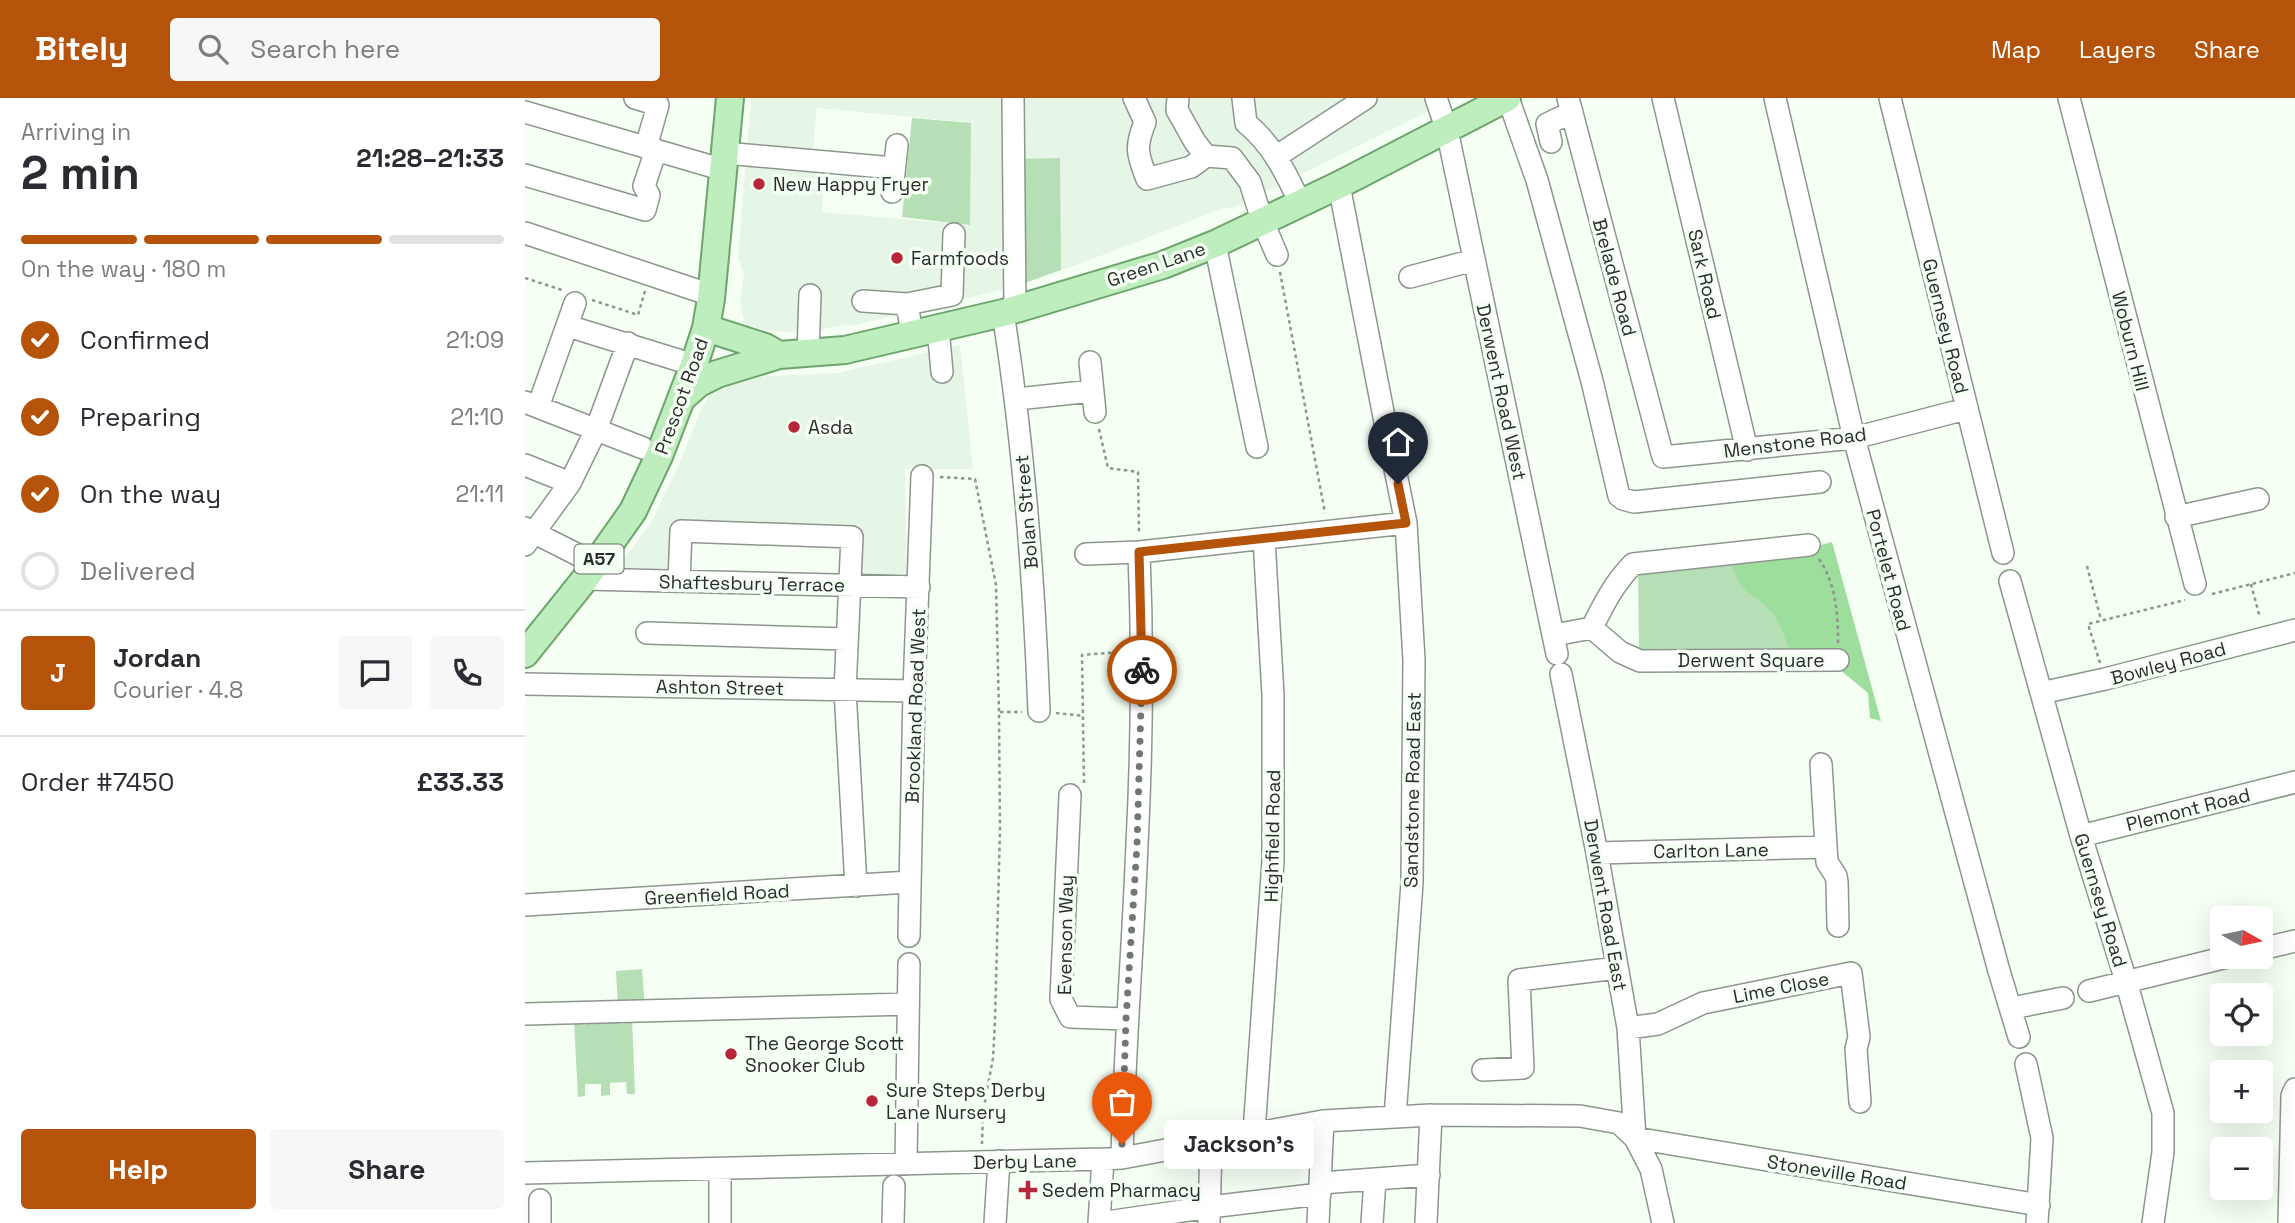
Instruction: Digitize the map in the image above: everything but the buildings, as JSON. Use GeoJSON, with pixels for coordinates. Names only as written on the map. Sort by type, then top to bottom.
{"type":"FeatureCollection","features":[{"type":"Feature","properties":{"kind":"main road","name":"Prescot Road"},"geometry":{"type":"LineString","coordinates":[[525,654],[633,511],[682,398],[699,347],[711,295],[730,98]]}},
{"type":"Feature","properties":{"kind":"main road","name":"Green Lane"},"geometry":{"type":"LineString","coordinates":[[699,347],[750,363],[779,355],[845,351],[1009,311],[1163,265],[1215,244],[1339,185],[1508,98]]}},
{"type":"Feature","properties":{"kind":"main road","name":"Green Lane"},"geometry":{"type":"LineString","coordinates":[[699,347],[765,347],[779,355]]}},
{"type":"Feature","properties":{"kind":"main road"},"geometry":{"type":"LineString","coordinates":[[682,398],[708,378],[750,363]]}},
{"type":"Feature","properties":{"kind":"street","name":"Bolan Street"},"geometry":{"type":"LineString","coordinates":[[1013,98],[1009,311],[1036,639],[1039,711]]}},
{"type":"Feature","properties":{"kind":"street"},"geometry":{"type":"LineString","coordinates":[[1134,98],[1145,122],[1137,141],[1137,156],[1147,178],[1191,167],[1206,156],[1232,158],[1250,181],[1277,255]]}},
{"type":"Feature","properties":{"kind":"street"},"geometry":{"type":"LineString","coordinates":[[1232,158],[1245,141],[1243,98]]}},
{"type":"Feature","properties":{"kind":"street"},"geometry":{"type":"LineString","coordinates":[[1277,156],[1366,98]]}},
{"type":"Feature","properties":{"kind":"street","name":"Derwent Road West"},"geometry":{"type":"LineString","coordinates":[[1436,98],[1447,130],[1557,654]]}},
{"type":"Feature","properties":{"kind":"street"},"geometry":{"type":"LineString","coordinates":[[1508,98],[1538,180],[1592,381],[1619,496],[1634,502],[1820,482]]}},
{"type":"Feature","properties":{"kind":"street","name":"Sark Road"},"geometry":{"type":"LineString","coordinates":[[1663,98],[1747,450]]}},
{"type":"Feature","properties":{"kind":"street","name":"Portelet Road"},"geometry":{"type":"LineString","coordinates":[[1775,98],[1854,439],[2019,1037]]}},
{"type":"Feature","properties":{"kind":"street","name":"Guernsey Road"},"geometry":{"type":"LineString","coordinates":[[1890,98],[2003,554]]}},
{"type":"Feature","properties":{"kind":"street","name":"Woburn Hill"},"geometry":{"type":"LineString","coordinates":[[2069,98],[2195,593]]}},
{"type":"Feature","properties":{"kind":"street"},"geometry":{"type":"LineString","coordinates":[[525,175],[645,210],[649,195],[644,186],[658,105],[646,99]]}},
{"type":"Feature","properties":{"kind":"street"},"geometry":{"type":"LineString","coordinates":[[1175,102],[1195,142],[1206,156]]}},
{"type":"Feature","properties":{"kind":"street"},"geometry":{"type":"LineString","coordinates":[[1551,142],[1547,124],[1570,105]]}},
{"type":"Feature","properties":{"kind":"street","name":"Brelade Road"},"geometry":{"type":"LineString","coordinates":[[1570,105],[1663,457]]}},
{"type":"Feature","properties":{"kind":"street"},"geometry":{"type":"LineString","coordinates":[[525,112],[651,148],[725,162],[894,168]]}},
{"type":"Feature","properties":{"kind":"street"},"geometry":{"type":"LineString","coordinates":[[1246,122],[1259,133],[1277,156],[1300,203]]}},
{"type":"Feature","properties":{"kind":"street"},"geometry":{"type":"LineString","coordinates":[[892,192],[897,145]]}},
{"type":"Feature","properties":{"kind":"street","name":"Sandstone Road East"},"geometry":{"type":"LineString","coordinates":[[1339,185],[1406,523],[1414,660],[1412,883],[1395,1117]]}},
{"type":"Feature","properties":{"kind":"street"},"geometry":{"type":"LineString","coordinates":[[525,233],[711,295]]}},
{"type":"Feature","properties":{"kind":"street"},"geometry":{"type":"LineString","coordinates":[[863,301],[907,304],[952,295],[954,234]]}},
{"type":"Feature","properties":{"kind":"street"},"geometry":{"type":"LineString","coordinates":[[1215,244],[1257,447]]}},
{"type":"Feature","properties":{"kind":"street"},"geometry":{"type":"LineString","coordinates":[[1410,276],[1474,260]]}},
{"type":"Feature","properties":{"kind":"street"},"geometry":{"type":"LineString","coordinates":[[808,353],[810,295]]}},
{"type":"Feature","properties":{"kind":"street"},"geometry":{"type":"LineString","coordinates":[[575,297],[568,326],[531,404],[639,447]]}},
{"type":"Feature","properties":{"kind":"street"},"geometry":{"type":"LineString","coordinates":[[907,304],[912,333]]}},
{"type":"Feature","properties":{"kind":"street"},"geometry":{"type":"LineString","coordinates":[[568,326],[628,343],[699,347]]}},
{"type":"Feature","properties":{"kind":"street"},"geometry":{"type":"LineString","coordinates":[[938,328],[942,372]]}},
{"type":"Feature","properties":{"kind":"street"},"geometry":{"type":"LineString","coordinates":[[590,571],[528,535],[570,483],[596,430],[628,343]]}},
{"type":"Feature","properties":{"kind":"street"},"geometry":{"type":"LineString","coordinates":[[1017,399],[1093,402],[1090,362]]}},
{"type":"Feature","properties":{"kind":"street","name":"Menstone Road"},"geometry":{"type":"LineString","coordinates":[[1663,457],[1854,439],[1966,409]]}},
{"type":"Feature","properties":{"kind":"street"},"geometry":{"type":"LineString","coordinates":[[525,465],[570,483]]}},
{"type":"Feature","properties":{"kind":"street","name":"Brookland Road West"},"geometry":{"type":"LineString","coordinates":[[909,936],[922,476]]}},
{"type":"Feature","properties":{"kind":"street"},"geometry":{"type":"LineString","coordinates":[[2176,517],[2258,499]]}},
{"type":"Feature","properties":{"kind":"street"},"geometry":{"type":"LineString","coordinates":[[1086,554],[1139,552],[1406,523]]}},
{"type":"Feature","properties":{"kind":"street"},"geometry":{"type":"LineString","coordinates":[[679,581],[681,531],[852,537],[845,690],[856,886]]}},
{"type":"Feature","properties":{"kind":"street","name":"Highfield Road"},"geometry":{"type":"LineString","coordinates":[[1254,1132],[1273,861],[1273,695],[1264,539]]}},
{"type":"Feature","properties":{"kind":"street"},"geometry":{"type":"LineString","coordinates":[[1557,654],[1592,628],[1612,590],[1633,564],[1809,545]]}},
{"type":"Feature","properties":{"kind":"street"},"geometry":{"type":"LineString","coordinates":[[1139,552],[1143,651],[1137,845],[1126,1019],[1112,1158],[1100,1223],[1264,1213],[1320,1189],[1429,1175]]}},
{"type":"Feature","properties":{"kind":"street","name":"Shaftesbury Terrace"},"geometry":{"type":"LineString","coordinates":[[590,571],[679,581],[919,587]]}},
{"type":"Feature","properties":{"kind":"street","name":"Guernsey Road"},"geometry":{"type":"LineString","coordinates":[[2010,581],[2081,836],[2163,1113],[2163,1152],[2153,1223]]}},
{"type":"Feature","properties":{"kind":"street","name":"Derwent Square"},"geometry":{"type":"LineString","coordinates":[[1592,628],[1620,652],[1640,661],[1838,660]]}},
{"type":"Feature","properties":{"kind":"street","name":"Bowley Road"},"geometry":{"type":"LineString","coordinates":[[2041,693],[2295,630]]}},
{"type":"Feature","properties":{"kind":"street"},"geometry":{"type":"LineString","coordinates":[[647,633],[847,639]]}},
{"type":"Feature","properties":{"kind":"street","name":"Derwent Road East"},"geometry":{"type":"LineString","coordinates":[[1557,654],[1597,853],[1628,1028],[1636,1138]]}},
{"type":"Feature","properties":{"kind":"street","name":"Ashton Street"},"geometry":{"type":"LineString","coordinates":[[525,684],[914,691]]}},
{"type":"Feature","properties":{"kind":"street"},"geometry":{"type":"LineString","coordinates":[[1821,764],[1825,847],[1827,862],[1837,882],[1838,926]]}},
{"type":"Feature","properties":{"kind":"street","name":"Plemont Road"},"geometry":{"type":"LineString","coordinates":[[2081,836],[2295,782]]}},
{"type":"Feature","properties":{"kind":"street","name":"Evenson Way"},"geometry":{"type":"LineString","coordinates":[[1070,795],[1061,999],[1070,1017],[1126,1019]]}},
{"type":"Feature","properties":{"kind":"street","name":"Carlton Lane"},"geometry":{"type":"LineString","coordinates":[[1597,853],[1825,847]]}},
{"type":"Feature","properties":{"kind":"street","name":"Greenfield Road"},"geometry":{"type":"LineString","coordinates":[[525,905],[910,883]]}},
{"type":"Feature","properties":{"kind":"street"},"geometry":{"type":"LineString","coordinates":[[2273,946],[2295,941]]}},
{"type":"Feature","properties":{"kind":"street"},"geometry":{"type":"LineString","coordinates":[[2089,991],[2210,961]]}},
{"type":"Feature","properties":{"kind":"street"},"geometry":{"type":"LineString","coordinates":[[906,1164],[909,964]]}},
{"type":"Feature","properties":{"kind":"street"},"geometry":{"type":"LineString","coordinates":[[1483,1070],[1523,1069],[1519,980],[1617,968]]}},
{"type":"Feature","properties":{"kind":"street","name":"Lime Close"},"geometry":{"type":"LineString","coordinates":[[1628,1028],[1658,1024],[1703,1003],[1851,973],[1859,1037],[1856,1049],[1860,1101]]}},
{"type":"Feature","properties":{"kind":"street"},"geometry":{"type":"LineString","coordinates":[[2012,1008],[2063,998]]}},
{"type":"Feature","properties":{"kind":"street"},"geometry":{"type":"LineString","coordinates":[[525,1014],[908,1004]]}},
{"type":"Feature","properties":{"kind":"street"},"geometry":{"type":"LineString","coordinates":[[2026,1064],[2042,1138],[2038,1214]]}},
{"type":"Feature","properties":{"kind":"street"},"geometry":{"type":"LineString","coordinates":[[2289,1223],[2292,1096],[2295,1089]]}},
{"type":"Feature","properties":{"kind":"street"},"geometry":{"type":"LineString","coordinates":[[1426,1223],[1431,1115]]}},
{"type":"Feature","properties":{"kind":"street","name":"Derby Lane"},"geometry":{"type":"LineString","coordinates":[[525,1173],[1112,1158],[1323,1121],[1431,1115],[1580,1116],[1619,1123],[1636,1138]]}},
{"type":"Feature","properties":{"kind":"street"},"geometry":{"type":"LineString","coordinates":[[1318,1223],[1323,1121]]}},
{"type":"Feature","properties":{"kind":"street"},"geometry":{"type":"LineString","coordinates":[[1636,1138],[1651,1170],[1663,1223]]}},
{"type":"Feature","properties":{"kind":"street","name":"Stoneville Road"},"geometry":{"type":"LineString","coordinates":[[1636,1138],[2038,1214]]}},
{"type":"Feature","properties":{"kind":"street"},"geometry":{"type":"LineString","coordinates":[[1209,1215],[1211,1142]]}},
{"type":"Feature","properties":{"kind":"street"},"geometry":{"type":"LineString","coordinates":[[990,1161],[995,1223]]}},
{"type":"Feature","properties":{"kind":"street"},"geometry":{"type":"LineString","coordinates":[[720,1169],[720,1223]]}},
{"type":"Feature","properties":{"kind":"street"},"geometry":{"type":"LineString","coordinates":[[1372,1223],[1375,1180]]}},
{"type":"Feature","properties":{"kind":"street"},"geometry":{"type":"LineString","coordinates":[[893,1223],[894,1188]]}},
{"type":"Feature","properties":{"kind":"street"},"geometry":{"type":"LineString","coordinates":[[540,1200],[540,1223]]}},
{"type":"Feature","properties":{"kind":"path"},"geometry":{"type":"LineString","coordinates":[[1277,255],[1329,531]]}},
{"type":"Feature","properties":{"kind":"path"},"geometry":{"type":"LineString","coordinates":[[525,278],[575,297],[638,315],[651,275]]}},
{"type":"Feature","properties":{"kind":"path"},"geometry":{"type":"LineString","coordinates":[[1093,402],[1108,468],[1138,472],[1139,552]]}},
{"type":"Feature","properties":{"kind":"path"},"geometry":{"type":"LineString","coordinates":[[922,476],[975,479],[996,585],[1000,829],[993,1058],[983,1112],[990,1161]]}},
{"type":"Feature","properties":{"kind":"path","name":"Derwent Square"},"geometry":{"type":"LineString","coordinates":[[1809,545],[1825,567],[1834,593],[1838,609],[1838,660]]}},
{"type":"Feature","properties":{"kind":"path"},"geometry":{"type":"LineString","coordinates":[[2087,566],[2101,621]]}},
{"type":"Feature","properties":{"kind":"path"},"geometry":{"type":"LineString","coordinates":[[2105,679],[2088,624],[2195,593],[2251,584],[2295,573]]}},
{"type":"Feature","properties":{"kind":"path"},"geometry":{"type":"LineString","coordinates":[[2251,584],[2265,637]]}},
{"type":"Feature","properties":{"kind":"shaded area"},"geometry":{"type":"Polygon","coordinates":[[[751,98],[1455,98],[1231,209],[1226,207],[1082,263],[1009,288],[851,326],[786,332],[764,330],[745,324],[740,303],[744,275],[738,257],[751,98]],[[817,108],[812,160],[826,162],[822,212],[970,225],[964,122],[817,108]]]}},
{"type":"Feature","properties":{"kind":"shaded area"},"geometry":{"type":"Polygon","coordinates":[[[960,345],[973,469],[905,469],[907,574],[860,574],[861,532],[675,526],[673,568],[617,568],[652,521],[702,407],[717,383],[753,377],[837,373],[960,345]]]}},
{"type":"Feature","properties":{"kind":"green space"},"geometry":{"type":"Polygon","coordinates":[[[912,118],[971,123],[970,225],[902,217],[912,118]]]}},
{"type":"Feature","properties":{"kind":"green space"},"geometry":{"type":"Polygon","coordinates":[[[1060,158],[1061,270],[1022,284],[1018,159],[1060,158]]]}},
{"type":"Feature","properties":{"kind":"green space"},"geometry":{"type":"Polygon","coordinates":[[[1832,542],[1881,721],[1870,718],[1868,693],[1839,669],[1790,649],[1770,610],[1739,582],[1731,560],[1806,549],[1832,542]]]}},
{"type":"Feature","properties":{"kind":"green space"},"geometry":{"type":"Polygon","coordinates":[[[1800,558],[1811,653],[1639,653],[1638,568],[1800,558]]]}},
{"type":"Feature","properties":{"kind":"green space"},"geometry":{"type":"Polygon","coordinates":[[[642,969],[645,1008],[618,1009],[616,971],[642,969]]]}},
{"type":"Feature","properties":{"kind":"green space"},"geometry":{"type":"Polygon","coordinates":[[[632,1019],[635,1094],[627,1094],[626,1082],[610,1083],[610,1095],[601,1096],[601,1084],[585,1084],[585,1096],[578,1097],[574,1022],[583,1021],[583,1025],[586,1025],[586,1021],[620,1020],[620,1024],[625,1024],[624,1020],[632,1019]]]}},
{"type":"Feature","properties":{"kind":"way so far"},"geometry":{"type":"LineString","coordinates":[[1122,1144],[1126,1019],[1137,845],[1142,670]]}},
{"type":"Feature","properties":{"kind":"place","name":"New Happy Fryer"},"geometry":{"type":"Point","coordinates":[759,184]}},
{"type":"Feature","properties":{"kind":"place","name":"Farmfoods"},"geometry":{"type":"Point","coordinates":[897,258]}},
{"type":"Feature","properties":{"kind":"place","name":"Asda"},"geometry":{"type":"Point","coordinates":[794,427]}},
{"type":"Feature","properties":{"kind":"place","name":"The George Scott Snooker Club"},"geometry":{"type":"Point","coordinates":[731,1054]}},
{"type":"Feature","properties":{"kind":"place","name":"Sure Steps Derby Lane Nursery"},"geometry":{"type":"Point","coordinates":[872,1101]}},
{"type":"Feature","properties":{"kind":"place","name":"Jackson's"},"geometry":{"type":"Point","coordinates":[1122,1144]}},
{"type":"Feature","properties":{"kind":"place","name":"Sedem Pharmacy"},"geometry":{"type":"Point","coordinates":[1028,1190]}},
{"type":"Feature","properties":{"kind":"route"},"geometry":{"type":"LineString","coordinates":[[1142,670],[1139,552],[1406,523],[1398,484]]}}]}
